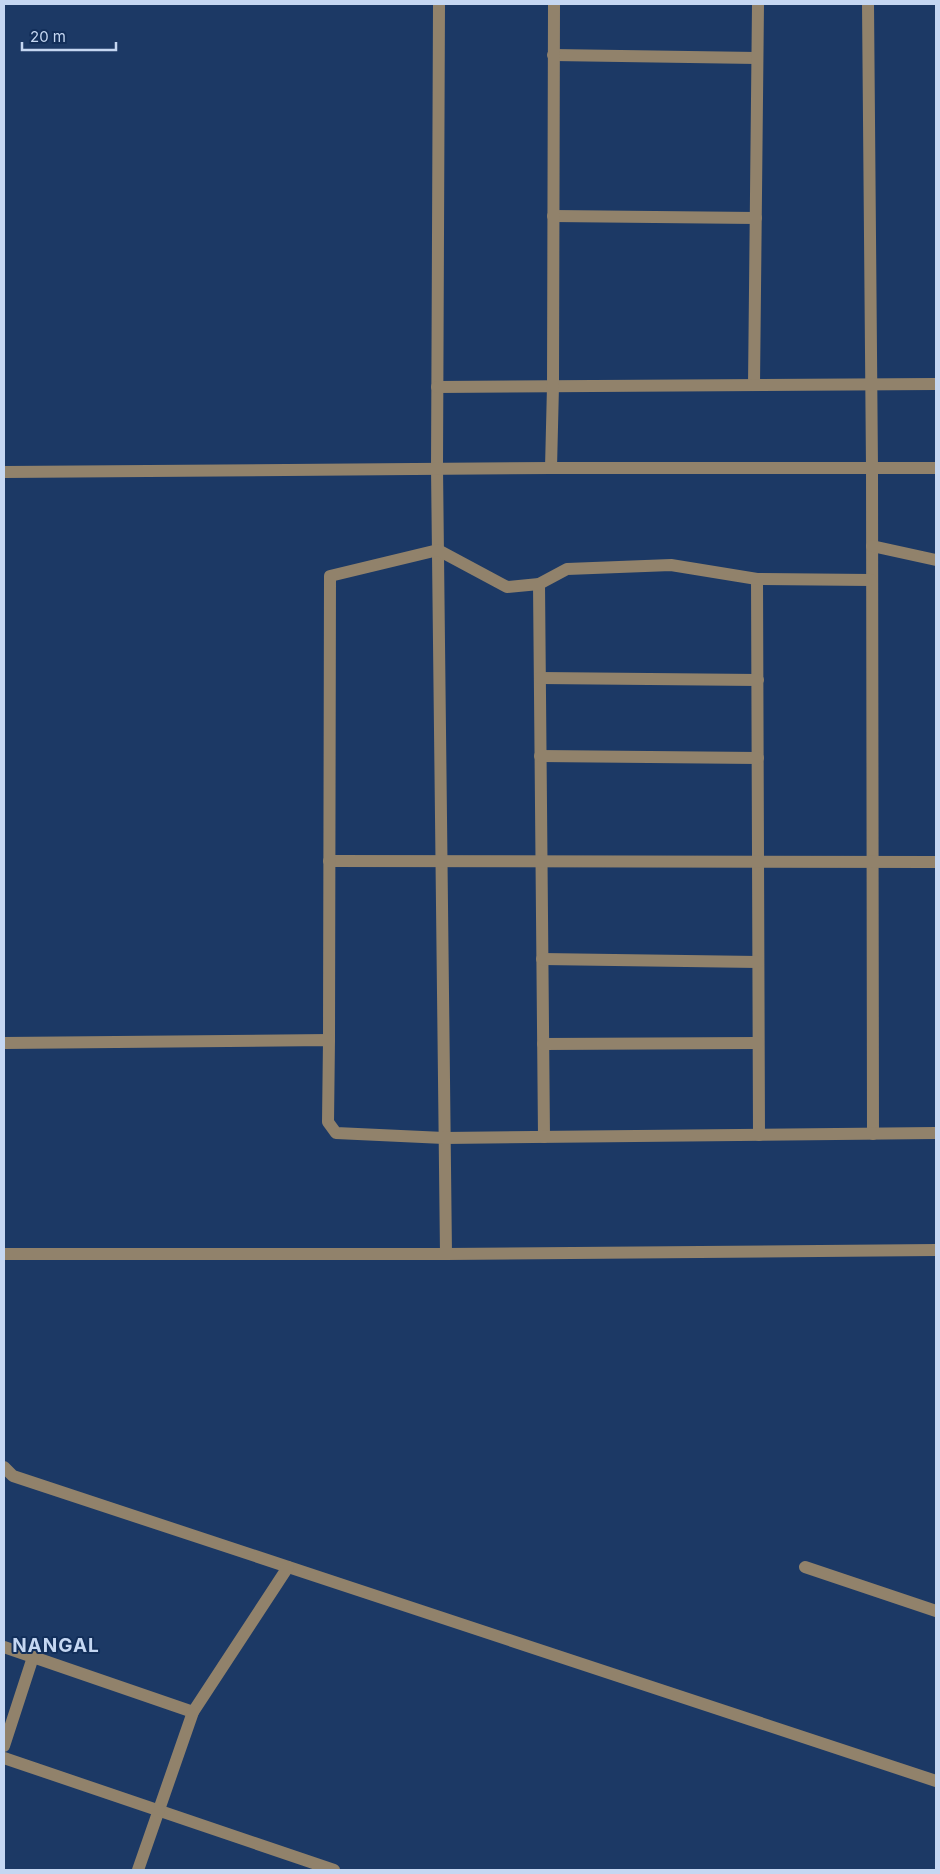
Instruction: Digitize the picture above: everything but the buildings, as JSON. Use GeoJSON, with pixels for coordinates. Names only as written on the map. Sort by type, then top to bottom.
{"type":"FeatureCollection","features":[{"type":"Feature","properties":{"kind":"street"},"geometry":{"type":"LineString","coordinates":[[439,4],[437,468],[446,1254]]}},
{"type":"Feature","properties":{"kind":"street"},"geometry":{"type":"LineString","coordinates":[[551,468],[554,4]]}},
{"type":"Feature","properties":{"kind":"street"},"geometry":{"type":"LineString","coordinates":[[754,385],[758,4]]}},
{"type":"Feature","properties":{"kind":"street"},"geometry":{"type":"LineString","coordinates":[[868,4],[872,468],[874,1134]]}},
{"type":"Feature","properties":{"kind":"street"},"geometry":{"type":"LineString","coordinates":[[554,55],[757,58]]}},
{"type":"Feature","properties":{"kind":"street"},"geometry":{"type":"LineString","coordinates":[[554,216],[756,218]]}},
{"type":"Feature","properties":{"kind":"street"},"geometry":{"type":"LineString","coordinates":[[437,387],[936,384]]}},
{"type":"Feature","properties":{"kind":"street"},"geometry":{"type":"LineString","coordinates":[[4,472],[437,468],[936,468]]}},
{"type":"Feature","properties":{"kind":"street"},"geometry":{"type":"LineString","coordinates":[[872,546],[936,560]]}},
{"type":"Feature","properties":{"kind":"street"},"geometry":{"type":"LineString","coordinates":[[872,580],[757,579],[671,565],[567,568],[539,584],[507,587],[438,550],[330,576],[328,1122],[336,1133],[444,1138],[936,1133]]}},
{"type":"Feature","properties":{"kind":"street"},"geometry":{"type":"LineString","coordinates":[[757,579],[759,1135]]}},
{"type":"Feature","properties":{"kind":"street"},"geometry":{"type":"LineString","coordinates":[[539,584],[544,1137]]}},
{"type":"Feature","properties":{"kind":"street"},"geometry":{"type":"LineString","coordinates":[[540,678],[758,680]]}},
{"type":"Feature","properties":{"kind":"street"},"geometry":{"type":"LineString","coordinates":[[540,756],[758,758]]}},
{"type":"Feature","properties":{"kind":"street"},"geometry":{"type":"LineString","coordinates":[[329,861],[936,862]]}},
{"type":"Feature","properties":{"kind":"street"},"geometry":{"type":"LineString","coordinates":[[542,959],[758,962]]}},
{"type":"Feature","properties":{"kind":"street"},"geometry":{"type":"LineString","coordinates":[[4,1043],[329,1040]]}},
{"type":"Feature","properties":{"kind":"street"},"geometry":{"type":"LineString","coordinates":[[543,1044],[758,1043]]}},
{"type":"Feature","properties":{"kind":"street"},"geometry":{"type":"LineString","coordinates":[[4,1254],[446,1254],[936,1250]]}},
{"type":"Feature","properties":{"kind":"street"},"geometry":{"type":"LineString","coordinates":[[7,1476],[936,1781]]}},
{"type":"Feature","properties":{"kind":"street"},"geometry":{"type":"LineString","coordinates":[[138,1870],[193,1712],[288,1567]]}},
{"type":"Feature","properties":{"kind":"street"},"geometry":{"type":"LineString","coordinates":[[805,1567],[936,1611]]}},
{"type":"Feature","properties":{"kind":"street"},"geometry":{"type":"LineString","coordinates":[[4,1647],[193,1712]]}},
{"type":"Feature","properties":{"kind":"street"},"geometry":{"type":"LineString","coordinates":[[4,1746],[34,1657]]}},
{"type":"Feature","properties":{"kind":"street"},"geometry":{"type":"LineString","coordinates":[[4,1758],[328,1869]]}},
{"type":"Feature","properties":{"kind":"district","name":"NANGAL"},"geometry":{"type":"Point","coordinates":[56,1645]}}]}
